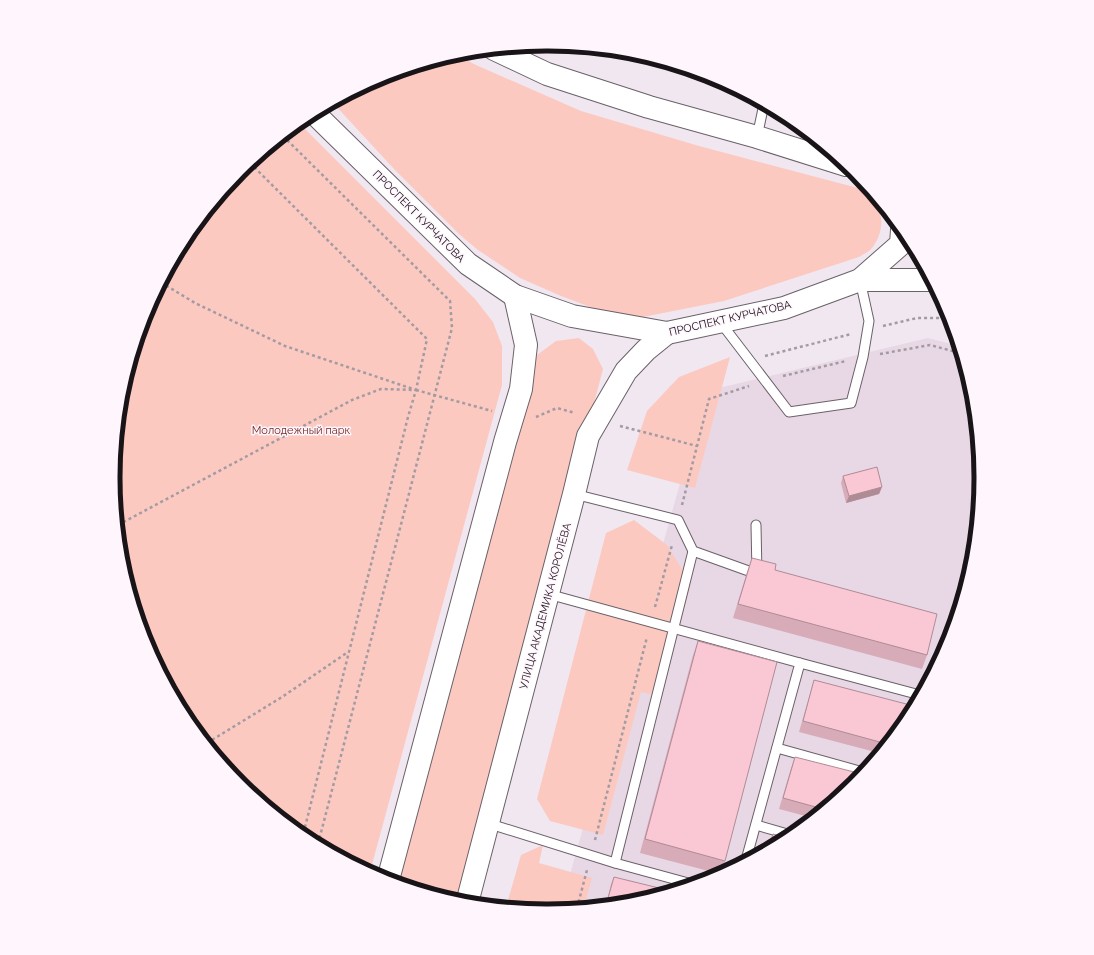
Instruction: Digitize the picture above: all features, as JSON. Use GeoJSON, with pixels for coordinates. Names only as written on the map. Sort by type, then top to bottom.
{"type":"FeatureCollection","features":[{"type":"Feature","properties":{"kind":"main road"},"geometry":{"type":"LineString","coordinates":[[504,54],[546,74],[649,107],[757,137],[832,161]]}},
{"type":"Feature","properties":{"kind":"main road","name":"ПРОСПЕКТ КУРЧАТОВА"},"geometry":{"type":"LineString","coordinates":[[319,118],[468,264],[515,296],[572,316],[667,333],[784,308],[860,280],[925,280]]}},
{"type":"Feature","properties":{"kind":"main road"},"geometry":{"type":"LineString","coordinates":[[860,280],[901,244],[901,240]]}},
{"type":"Feature","properties":{"kind":"main road"},"geometry":{"type":"LineString","coordinates":[[390,874],[512,416],[521,389],[526,345],[515,296]]}},
{"type":"Feature","properties":{"kind":"main road","name":"УЛИЦА АКАДЕМИКА КОРОЛЁВА"},"geometry":{"type":"LineString","coordinates":[[469,897],[588,436],[626,371],[646,350],[667,333]]}},
{"type":"Feature","properties":{"kind":"lane"},"geometry":{"type":"LineString","coordinates":[[757,137],[763,110]]}},
{"type":"Feature","properties":{"kind":"lane"},"geometry":{"type":"LineString","coordinates":[[720,321],[788,412],[851,403],[864,357],[869,321],[860,280]]}},
{"type":"Feature","properties":{"kind":"lane"},"geometry":{"type":"LineString","coordinates":[[574,494],[678,520],[693,551],[615,863]]}},
{"type":"Feature","properties":{"kind":"lane"},"geometry":{"type":"LineString","coordinates":[[693,551],[757,574],[756,525]]}},
{"type":"Feature","properties":{"kind":"lane"},"geometry":{"type":"LineString","coordinates":[[548,594],[914,694]]}},
{"type":"Feature","properties":{"kind":"lane"},"geometry":{"type":"LineString","coordinates":[[748,854],[800,663]]}},
{"type":"Feature","properties":{"kind":"lane"},"geometry":{"type":"LineString","coordinates":[[777,748],[857,770]]}},
{"type":"Feature","properties":{"kind":"lane"},"geometry":{"type":"LineString","coordinates":[[487,823],[615,863],[683,881]]}},
{"type":"Feature","properties":{"kind":"lane"},"geometry":{"type":"LineString","coordinates":[[756,825],[783,833]]}},
{"type":"Feature","properties":{"kind":"path"},"geometry":{"type":"LineString","coordinates":[[286,139],[450,301],[452,328],[320,838]]}},
{"type":"Feature","properties":{"kind":"path"},"geometry":{"type":"LineString","coordinates":[[254,167],[427,339],[416,390],[305,828]]}},
{"type":"Feature","properties":{"kind":"path"},"geometry":{"type":"LineString","coordinates":[[166,285],[195,303],[285,346],[416,390],[512,416],[535,417],[557,408],[697,446]]}},
{"type":"Feature","properties":{"kind":"path"},"geometry":{"type":"LineString","coordinates":[[123,521],[352,400],[381,389],[416,390]]}},
{"type":"Feature","properties":{"kind":"path"},"geometry":{"type":"LineString","coordinates":[[212,740],[282,697],[349,652]]}},
{"type":"Feature","properties":{"kind":"shaded area"},"geometry":{"type":"Polygon","coordinates":[[[928,338],[952,344],[959,367],[970,422],[974,478],[970,533],[959,588],[951,615],[930,666],[902,714],[868,759],[849,779],[807,816],[760,847],[710,872],[630,896],[562,903],[706,391],[928,338]]]}},
{"type":"Feature","properties":{"kind":"green space"},"geometry":{"type":"Polygon","coordinates":[[[464,59],[581,111],[699,146],[858,188],[868,196],[880,212],[881,229],[876,242],[871,249],[859,257],[724,301],[643,317],[601,311],[561,296],[520,278],[478,250],[459,234],[395,170],[336,107],[384,83],[464,59]]]}},
{"type":"Feature","properties":{"kind":"green space","name":"Молодежный парк"},"geometry":{"type":"Polygon","coordinates":[[[304,128],[475,299],[493,322],[502,346],[502,385],[372,866],[334,847],[310,832],[287,816],[245,779],[226,759],[192,714],[164,666],[143,615],[135,588],[124,533],[121,505],[121,450],[124,422],[135,367],[143,340],[164,289],[192,241],[226,196],[245,176],[287,139],[304,128]]]}},
{"type":"Feature","properties":{"kind":"green space"},"geometry":{"type":"Polygon","coordinates":[[[579,338],[593,349],[603,369],[464,896],[397,876],[537,355],[556,341],[579,338]]]}},
{"type":"Feature","properties":{"kind":"green space"},"geometry":{"type":"Polygon","coordinates":[[[730,357],[695,488],[627,470],[647,411],[679,377],[730,357]]]}},
{"type":"Feature","properties":{"kind":"green space"},"geometry":{"type":"Polygon","coordinates":[[[634,520],[667,545],[691,584],[660,696],[641,692],[603,835],[550,821],[537,799],[606,533],[634,520]]]}},
{"type":"Feature","properties":{"kind":"green space"},"geometry":{"type":"Polygon","coordinates":[[[543,845],[539,863],[592,878],[585,902],[547,904],[508,902],[521,855],[543,845]]]}},
{"type":"Feature","properties":{"kind":"building"},"geometry":{"type":"Polygon","coordinates":[[[877,467],[882,487],[849,496],[843,476],[877,467]]]}},
{"type":"Feature","properties":{"kind":"building"},"geometry":{"type":"Polygon","coordinates":[[[752,558],[776,564],[775,570],[937,614],[927,655],[738,604],[752,558]]]}},
{"type":"Feature","properties":{"kind":"building"},"geometry":{"type":"Polygon","coordinates":[[[698,641],[777,662],[725,861],[645,839],[698,641]]]}},
{"type":"Feature","properties":{"kind":"building"},"geometry":{"type":"Polygon","coordinates":[[[814,680],[908,704],[881,742],[803,721],[814,680]]]}},
{"type":"Feature","properties":{"kind":"building"},"geometry":{"type":"Polygon","coordinates":[[[795,757],[855,772],[817,807],[783,798],[795,757]]]}},
{"type":"Feature","properties":{"kind":"building"},"geometry":{"type":"Polygon","coordinates":[[[773,834],[778,835],[771,840],[773,834]]]}},
{"type":"Feature","properties":{"kind":"building"},"geometry":{"type":"Polygon","coordinates":[[[614,877],[659,888],[630,896],[608,899],[614,877]]]}}]}
